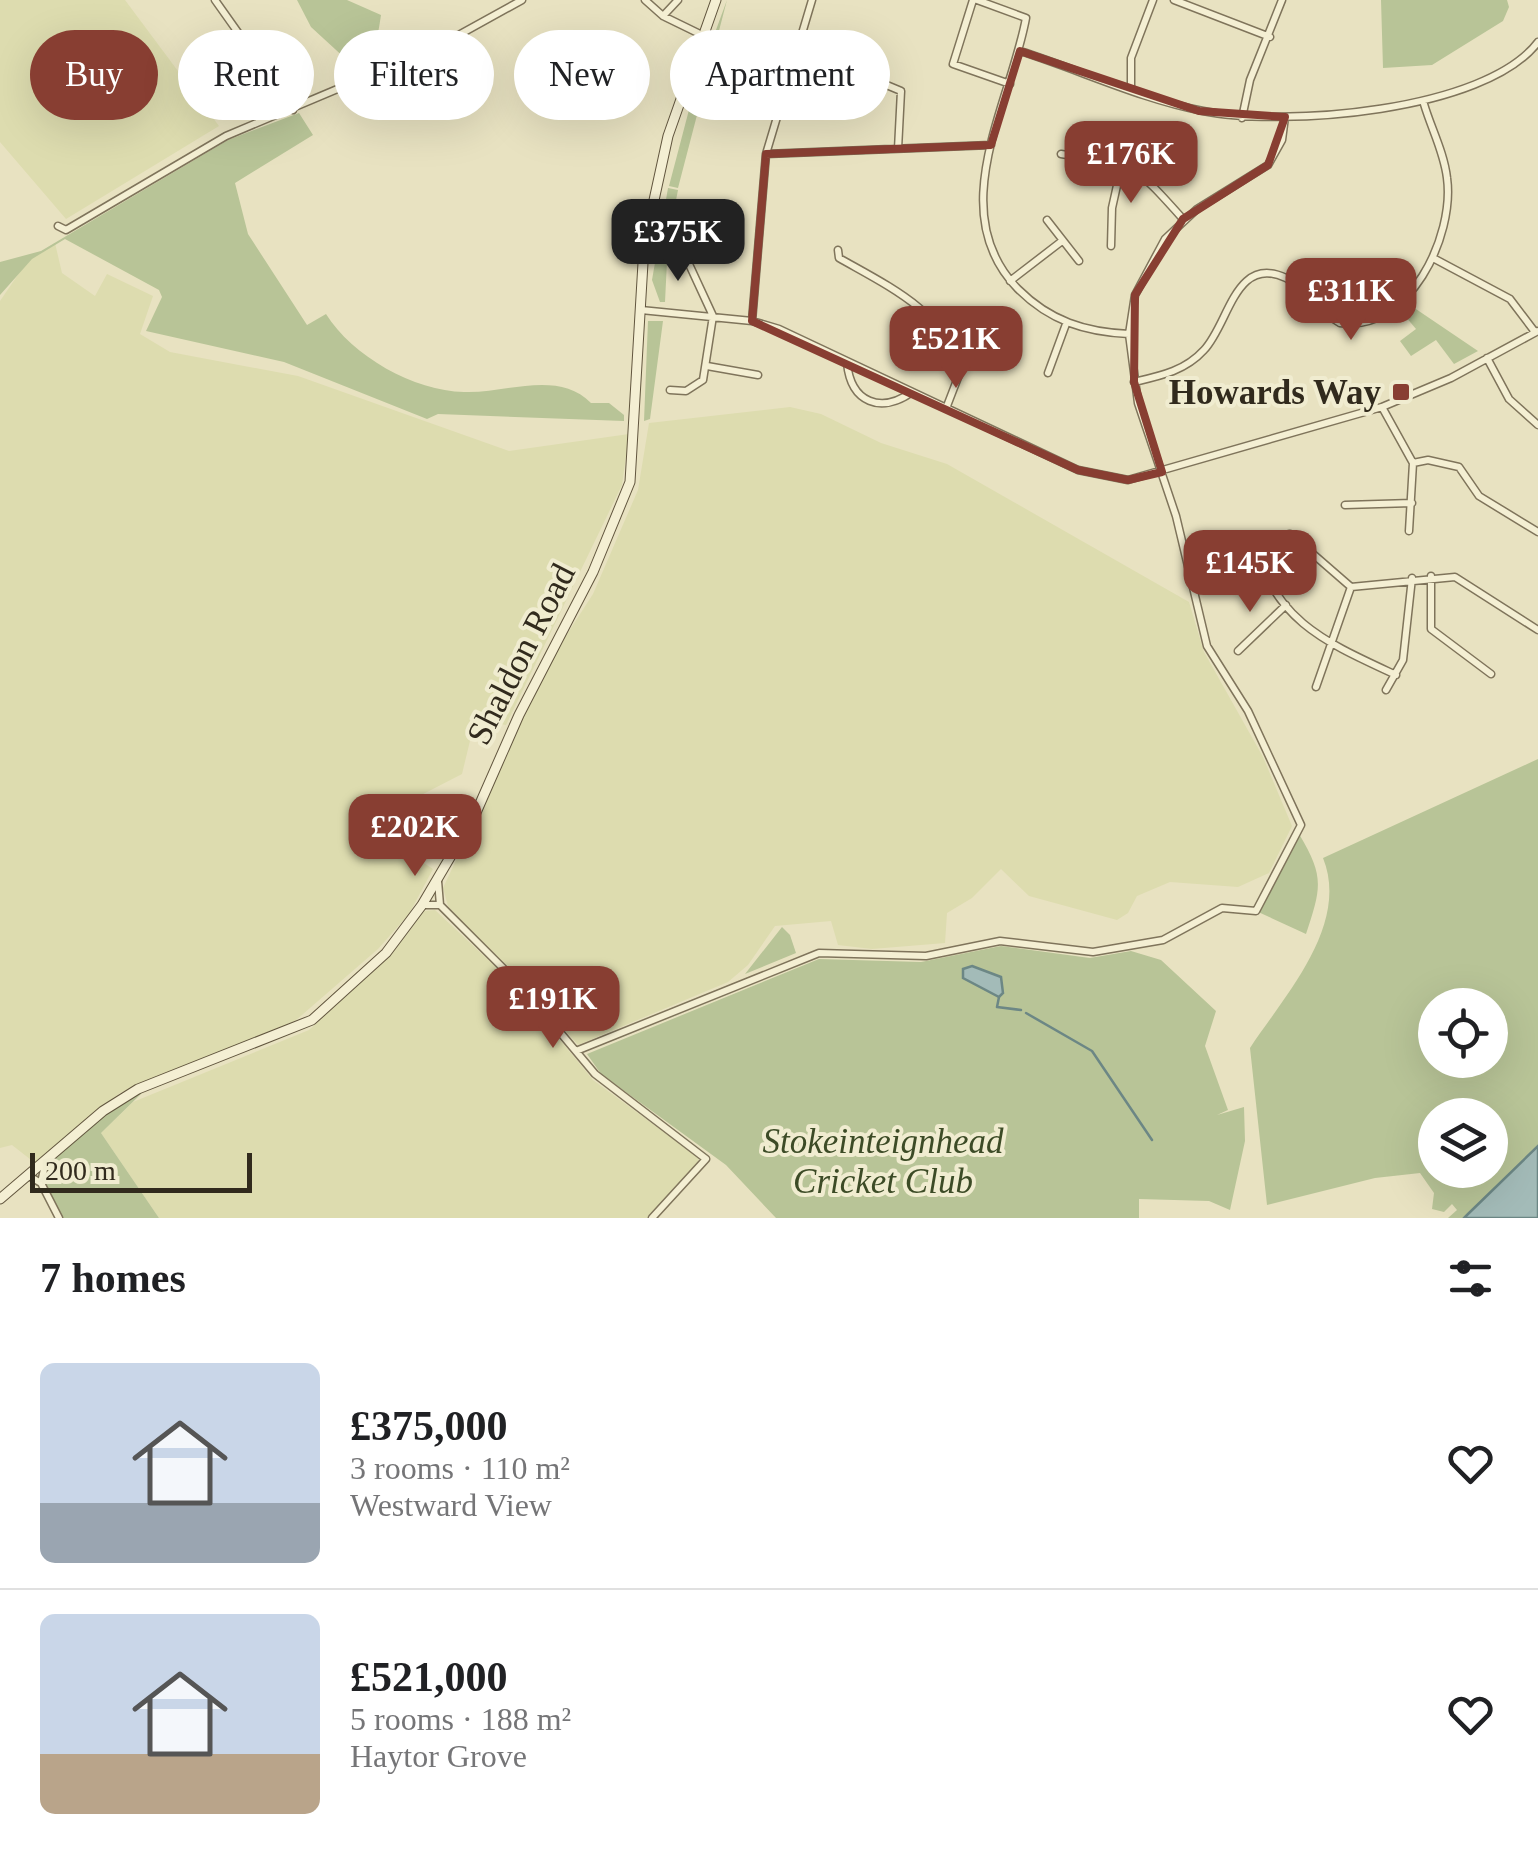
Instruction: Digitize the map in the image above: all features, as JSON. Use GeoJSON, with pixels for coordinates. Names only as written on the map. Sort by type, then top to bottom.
{"type":"FeatureCollection","features":[{"type":"Feature","properties":{"kind":"street"},"geometry":{"type":"LineString","coordinates":[[215,0],[236,30]]}},
{"type":"Feature","properties":{"kind":"street"},"geometry":{"type":"LineString","coordinates":[[314,101],[437,47],[522,0]]}},
{"type":"Feature","properties":{"kind":"street"},"geometry":{"type":"LineString","coordinates":[[645,0],[663,16],[692,30]]}},
{"type":"Feature","properties":{"kind":"street"},"geometry":{"type":"LineString","coordinates":[[663,16],[678,0]]}},
{"type":"Feature","properties":{"kind":"street","name":"Shaldon Road"},"geometry":{"type":"LineString","coordinates":[[704,30],[716,0]]}},
{"type":"Feature","properties":{"kind":"street"},"geometry":{"type":"LineString","coordinates":[[752,321],[766,154],[812,0]]}},
{"type":"Feature","properties":{"kind":"street"},"geometry":{"type":"LineString","coordinates":[[1010,84],[953,64],[975,0],[1004,4],[1026,18],[1020,51],[1010,84],[991,146],[981,214],[994,257],[1032,303],[1066,324],[1097,333],[1129,334]]}},
{"type":"Feature","properties":{"kind":"street"},"geometry":{"type":"LineString","coordinates":[[1131,89],[1131,58],[1154,0]]}},
{"type":"Feature","properties":{"kind":"street"},"geometry":{"type":"LineString","coordinates":[[1174,0],[1270,37]]}},
{"type":"Feature","properties":{"kind":"street"},"geometry":{"type":"LineString","coordinates":[[1242,118],[1250,80],[1282,0]]}},
{"type":"Feature","properties":{"kind":"street"},"geometry":{"type":"LineString","coordinates":[[1020,51],[1199,111],[1242,118],[1424,104],[1488,75],[1538,42]]}},
{"type":"Feature","properties":{"kind":"street"},"geometry":{"type":"LineString","coordinates":[[890,86],[901,91],[898,149]]}},
{"type":"Feature","properties":{"kind":"street"},"geometry":{"type":"LineString","coordinates":[[1134,382],[1176,372],[1204,351],[1241,283],[1255,274],[1271,273],[1289,279],[1330,318],[1360,324],[1404,297],[1433,258],[1442,236],[1448,182],[1424,104]]}},
{"type":"Feature","properties":{"kind":"street"},"geometry":{"type":"LineString","coordinates":[[576,1051],[819,953],[926,956],[1000,941],[1093,952],[1163,940],[1222,908],[1256,911],[1301,825],[1248,711],[1207,646],[1186,556],[1134,382],[1129,334],[1135,295],[1147,268],[1183,219],[1268,165],[1282,140],[1284,116]]}},
{"type":"Feature","properties":{"kind":"street"},"geometry":{"type":"LineString","coordinates":[[58,226],[66,230],[226,136],[267,120]]}},
{"type":"Feature","properties":{"kind":"street","name":"Shaldon Road"},"geometry":{"type":"LineString","coordinates":[[0,1199],[138,1089],[312,1020],[386,953],[422,905],[474,815],[512,728],[593,572],[630,482],[644,246],[673,120]]}},
{"type":"Feature","properties":{"kind":"street"},"geometry":{"type":"LineString","coordinates":[[766,154],[991,146]]}},
{"type":"Feature","properties":{"kind":"street"},"geometry":{"type":"LineString","coordinates":[[1061,154],[1122,163],[1142,172],[1183,219]]}},
{"type":"Feature","properties":{"kind":"street"},"geometry":{"type":"LineString","coordinates":[[1111,246],[1112,208],[1122,163]]}},
{"type":"Feature","properties":{"kind":"street"},"geometry":{"type":"LineString","coordinates":[[1047,220],[1079,261]]}},
{"type":"Feature","properties":{"kind":"street"},"geometry":{"type":"LineString","coordinates":[[670,390],[697,387],[707,366],[714,316],[676,236]]}},
{"type":"Feature","properties":{"kind":"street"},"geometry":{"type":"LineString","coordinates":[[1010,281],[1062,241]]}},
{"type":"Feature","properties":{"kind":"street"},"geometry":{"type":"LineString","coordinates":[[838,250],[840,258],[933,316],[950,339],[962,368],[948,406]]}},
{"type":"Feature","properties":{"kind":"street"},"geometry":{"type":"LineString","coordinates":[[642,310],[752,321],[948,406],[1078,470],[1128,480],[1382,406],[1537,331],[1510,298],[1433,258]]}},
{"type":"Feature","properties":{"kind":"street"},"geometry":{"type":"LineString","coordinates":[[1048,373],[1066,324]]}},
{"type":"Feature","properties":{"kind":"street"},"geometry":{"type":"LineString","coordinates":[[1487,358],[1509,399],[1538,426]]}},
{"type":"Feature","properties":{"kind":"street"},"geometry":{"type":"LineString","coordinates":[[847,362],[848,381],[859,395],[882,405],[894,404],[912,392]]}},
{"type":"Feature","properties":{"kind":"street"},"geometry":{"type":"LineString","coordinates":[[707,366],[758,375]]}},
{"type":"Feature","properties":{"kind":"street"},"geometry":{"type":"LineString","coordinates":[[1382,406],[1413,463],[1409,532]]}},
{"type":"Feature","properties":{"kind":"street"},"geometry":{"type":"LineString","coordinates":[[1413,463],[1428,460],[1458,467],[1479,496],[1538,532]]}},
{"type":"Feature","properties":{"kind":"street"},"geometry":{"type":"LineString","coordinates":[[1345,505],[1412,503]]}},
{"type":"Feature","properties":{"kind":"street"},"geometry":{"type":"LineString","coordinates":[[1186,556],[1290,534],[1350,587],[1430,576],[1470,584],[1538,630]]}},
{"type":"Feature","properties":{"kind":"street"},"geometry":{"type":"LineString","coordinates":[[1253,540],[1263,578],[1286,605],[1331,644],[1396,675]]}},
{"type":"Feature","properties":{"kind":"street"},"geometry":{"type":"LineString","coordinates":[[1430,576],[1431,629],[1491,674]]}},
{"type":"Feature","properties":{"kind":"street"},"geometry":{"type":"LineString","coordinates":[[1386,690],[1396,675],[1406,645],[1412,578]]}},
{"type":"Feature","properties":{"kind":"street"},"geometry":{"type":"LineString","coordinates":[[1316,687],[1350,587]]}},
{"type":"Feature","properties":{"kind":"street"},"geometry":{"type":"LineString","coordinates":[[1238,651],[1286,605]]}},
{"type":"Feature","properties":{"kind":"street"},"geometry":{"type":"LineString","coordinates":[[437,880],[440,905],[522,987],[594,1074],[706,1158],[652,1218]]}},
{"type":"Feature","properties":{"kind":"street"},"geometry":{"type":"LineString","coordinates":[[422,905],[440,905]]}},
{"type":"Feature","properties":{"kind":"street"},"geometry":{"type":"LineString","coordinates":[[40,1184],[46,1159]]}},
{"type":"Feature","properties":{"kind":"street"},"geometry":{"type":"LineString","coordinates":[[29,1176],[40,1184],[59,1218]]}},
{"type":"Feature","properties":{"kind":"highlighted area"},"geometry":{"type":"Polygon","coordinates":[[[1020,51],[1199,111],[1285,117],[1268,165],[1183,219],[1135,295],[1134,382],[1162,472],[1128,480],[1078,470],[752,321],[766,154],[991,145],[1020,51]]]}},
{"type":"Feature","properties":{"kind":"green space"},"geometry":{"type":"Polygon","coordinates":[[[0,0],[125,0],[147,30],[30,30],[30,120],[158,120],[158,44],[178,71],[178,120],[215,120],[219,126],[66,219],[0,142],[0,0]]]}},
{"type":"Feature","properties":{"kind":"green space"},"geometry":{"type":"Polygon","coordinates":[[[297,0],[347,0],[381,15],[378,30],[334,30],[334,48],[311,27],[297,0]]]}},
{"type":"Feature","properties":{"kind":"green space"},"geometry":{"type":"Polygon","coordinates":[[[1381,0],[1507,0],[1509,7],[1503,21],[1432,65],[1383,68],[1381,0]]]}},
{"type":"Feature","properties":{"kind":"green space"},"geometry":{"type":"Polygon","coordinates":[[[281,120],[303,120],[313,135],[235,183],[248,234],[307,325],[326,314],[368,357],[425,385],[464,392],[563,387],[591,403],[609,403],[624,415],[624,421],[438,414],[427,419],[284,362],[146,331],[162,297],[159,290],[65,239],[32,259],[0,295],[0,262],[41,251],[228,140],[281,120]]]}},
{"type":"Feature","properties":{"kind":"green space"},"geometry":{"type":"Polygon","coordinates":[[[686,120],[696,120],[678,188],[669,186],[686,120]]]}},
{"type":"Feature","properties":{"kind":"green space"},"geometry":{"type":"Polygon","coordinates":[[[668,188],[678,190],[668,241],[665,302],[660,302],[652,280],[668,188]]]}},
{"type":"Feature","properties":{"kind":"green space"},"geometry":{"type":"Polygon","coordinates":[[[55,243],[62,273],[95,296],[107,274],[153,296],[140,334],[170,352],[298,376],[509,451],[629,434],[622,485],[506,725],[475,720],[462,774],[365,824],[433,869],[409,914],[378,949],[295,1021],[120,1093],[35,1163],[12,1145],[0,1148],[0,301],[28,260],[55,243]]]}},
{"type":"Feature","properties":{"kind":"green space"},"geometry":{"type":"Polygon","coordinates":[[[1407,303],[1478,351],[1454,364],[1436,340],[1411,356],[1400,341],[1416,329],[1400,310],[1407,303]]]}},
{"type":"Feature","properties":{"kind":"green space"},"geometry":{"type":"Polygon","coordinates":[[[648,321],[663,321],[650,419],[644,421],[648,321]]]}},
{"type":"Feature","properties":{"kind":"green space"},"geometry":{"type":"Polygon","coordinates":[[[790,407],[821,414],[881,443],[947,464],[1189,602],[1204,652],[1263,757],[1292,826],[1269,873],[1238,887],[1170,882],[1137,896],[1128,913],[1117,920],[1029,896],[1001,869],[972,898],[947,913],[945,943],[872,949],[838,945],[831,921],[775,926],[748,965],[728,982],[578,1045],[510,968],[463,924],[448,906],[443,888],[549,662],[593,594],[638,490],[649,423],[790,407]]]}},
{"type":"Feature","properties":{"kind":"green space"},"geometry":{"type":"Polygon","coordinates":[[[1538,759],[1538,1148],[1508,1180],[1508,1098],[1418,1098],[1418,1173],[1375,1178],[1267,1205],[1250,1048],[1310,958],[1328,908],[1329,883],[1323,858],[1538,759]]]}},
{"type":"Feature","properties":{"kind":"green space"},"geometry":{"type":"Polygon","coordinates":[[[1299,834],[1313,861],[1318,883],[1306,934],[1256,911],[1299,834]]]}},
{"type":"Feature","properties":{"kind":"green space"},"geometry":{"type":"Polygon","coordinates":[[[435,910],[514,984],[593,1080],[699,1158],[696,1168],[648,1218],[159,1218],[101,1133],[133,1102],[309,1030],[391,955],[424,911],[435,910]]]}},
{"type":"Feature","properties":{"kind":"green space"},"geometry":{"type":"Polygon","coordinates":[[[782,927],[790,935],[796,953],[745,974],[782,927]]]}},
{"type":"Feature","properties":{"kind":"green space","name":"Stokeinteignhead Cricket Club"},"geometry":{"type":"Polygon","coordinates":[[[1001,946],[1090,958],[1131,951],[1161,960],[1216,1011],[1205,1046],[1228,1110],[1217,1115],[1244,1107],[1245,1141],[1230,1210],[1209,1201],[1139,1199],[1139,1218],[776,1218],[726,1165],[601,1074],[587,1054],[819,959],[921,962],[1001,946]]]}},
{"type":"Feature","properties":{"kind":"green space"},"geometry":{"type":"Polygon","coordinates":[[[145,1090],[101,1133],[159,1218],[62,1218],[45,1184],[50,1159],[106,1113],[145,1090]]]}},
{"type":"Feature","properties":{"kind":"green space"},"geometry":{"type":"Polygon","coordinates":[[[1430,1188],[1500,1188],[1472,1218],[1448,1218],[1457,1210],[1452,1204],[1444,1212],[1432,1209],[1434,1193],[1430,1188]]]}},
{"type":"Feature","properties":{"kind":"water"},"geometry":{"type":"Polygon","coordinates":[[[972,966],[1001,977],[1003,993],[999,997],[963,978],[963,969],[972,966]]]}},
{"type":"Feature","properties":{"kind":"water"},"geometry":{"type":"Polygon","coordinates":[[[1538,1146],[1538,1218],[1464,1218],[1495,1188],[1508,1188],[1508,1175],[1538,1146]]]}},
{"type":"Feature","properties":{"kind":"waterway"},"geometry":{"type":"LineString","coordinates":[[999,997],[997,1007],[1021,1010]]}},
{"type":"Feature","properties":{"kind":"waterway"},"geometry":{"type":"LineString","coordinates":[[1026,1013],[1092,1051],[1152,1140]]}},
{"type":"Feature","properties":{"kind":"place","name":"Howards Way"},"geometry":{"type":"Point","coordinates":[1401,392]}}]}
